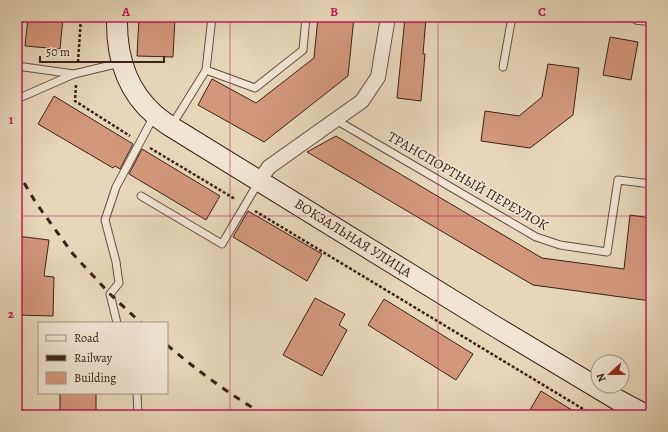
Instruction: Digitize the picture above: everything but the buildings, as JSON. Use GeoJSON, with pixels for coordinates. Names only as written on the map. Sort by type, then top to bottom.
{"type":"FeatureCollection","features":[{"type":"Feature","properties":{"kind":"main road","name":"ВОКЗАЛЬНАЯ УЛИЦА"},"geometry":{"type":"LineString","coordinates":[[117,17],[121,62],[130,84],[141,100],[170,126],[596,387],[646,415]]}},
{"type":"Feature","properties":{"kind":"street"},"geometry":{"type":"LineString","coordinates":[[259,181],[268,167],[362,102],[378,77],[388,17]]}},
{"type":"Feature","properties":{"kind":"street"},"geometry":{"type":"LineString","coordinates":[[638,17],[651,18]]}},
{"type":"Feature","properties":{"kind":"lane"},"geometry":{"type":"LineString","coordinates":[[170,126],[206,70],[212,17]]}},
{"type":"Feature","properties":{"kind":"lane"},"geometry":{"type":"LineString","coordinates":[[206,70],[255,88],[303,50],[306,17]]}},
{"type":"Feature","properties":{"kind":"lane"},"geometry":{"type":"LineString","coordinates":[[503,67],[512,17]]}},
{"type":"Feature","properties":{"kind":"lane"},"geometry":{"type":"LineString","coordinates":[[17,99],[76,74],[121,62]]}},
{"type":"Feature","properties":{"kind":"lane"},"geometry":{"type":"LineString","coordinates":[[17,66],[76,74]]}},
{"type":"Feature","properties":{"kind":"lane"},"geometry":{"type":"LineString","coordinates":[[117,322],[110,294],[119,283],[116,262],[105,220],[116,187],[155,114]]}},
{"type":"Feature","properties":{"kind":"lane","name":"ТРАНСПОРТНЫЙ ПЕРЕУЛОК"},"geometry":{"type":"LineString","coordinates":[[336,120],[536,237],[560,245],[606,252],[618,180],[651,184]]}},
{"type":"Feature","properties":{"kind":"lane"},"geometry":{"type":"LineString","coordinates":[[142,196],[222,244],[259,181]]}},
{"type":"Feature","properties":{"kind":"lane"},"geometry":{"type":"LineString","coordinates":[[137,394],[138,415]]}},
{"type":"Feature","properties":{"kind":"path"},"geometry":{"type":"LineString","coordinates":[[81,17],[75,101],[140,142],[593,415]]}},
{"type":"Feature","properties":{"kind":"railway"},"geometry":{"type":"LineString","coordinates":[[17,171],[36,203],[73,254],[110,294],[140,322]]}},
{"type":"Feature","properties":{"kind":"railway"},"geometry":{"type":"LineString","coordinates":[[168,346],[214,382],[265,415]]}}]}
